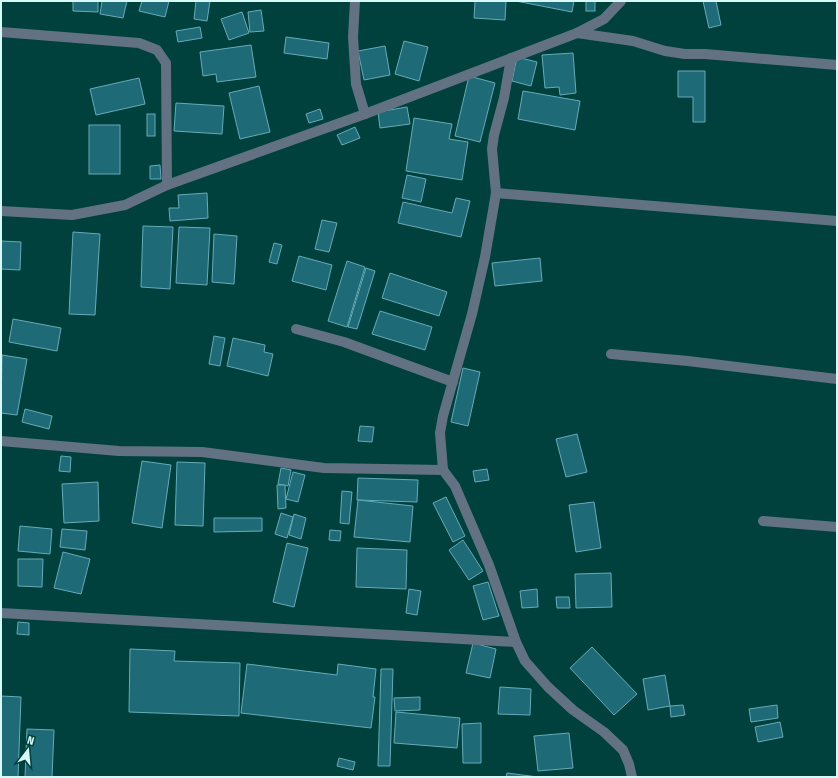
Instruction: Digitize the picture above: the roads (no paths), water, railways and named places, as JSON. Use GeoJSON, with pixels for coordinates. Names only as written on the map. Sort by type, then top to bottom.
{"type":"FeatureCollection","features":[{"type":"Feature","properties":{"kind":"street"},"geometry":{"type":"LineString","coordinates":[[355,1],[353,37],[355,77],[365,114]]}},
{"type":"Feature","properties":{"kind":"street"},"geometry":{"type":"LineString","coordinates":[[1,211],[72,215],[125,205],[168,185],[365,114],[577,33],[604,19],[621,1]]}},
{"type":"Feature","properties":{"kind":"street"},"geometry":{"type":"LineString","coordinates":[[1,32],[139,43],[157,50],[166,63],[168,185]]}},
{"type":"Feature","properties":{"kind":"street"},"geometry":{"type":"LineString","coordinates":[[577,33],[633,41],[665,51],[685,54],[705,54],[837,65]]}},
{"type":"Feature","properties":{"kind":"street"},"geometry":{"type":"LineString","coordinates":[[511,58],[504,98],[494,135],[492,149],[496,193],[485,257],[472,314],[443,416],[440,433],[443,470],[455,486],[489,565],[516,642],[525,661],[548,687],[573,710],[604,732],[623,750],[629,764],[632,777]]}},
{"type":"Feature","properties":{"kind":"street"},"geometry":{"type":"LineString","coordinates":[[496,193],[837,221]]}},
{"type":"Feature","properties":{"kind":"street"},"geometry":{"type":"LineString","coordinates":[[296,330],[344,342],[453,382]]}},
{"type":"Feature","properties":{"kind":"street"},"geometry":{"type":"LineString","coordinates":[[611,354],[688,361],[837,379]]}},
{"type":"Feature","properties":{"kind":"street"},"geometry":{"type":"LineString","coordinates":[[1,441],[119,452],[202,452],[324,468],[443,470]]}},
{"type":"Feature","properties":{"kind":"street"},"geometry":{"type":"LineString","coordinates":[[763,521],[837,527]]}},
{"type":"Feature","properties":{"kind":"street"},"geometry":{"type":"LineString","coordinates":[[1,612],[516,642]]}}]}
